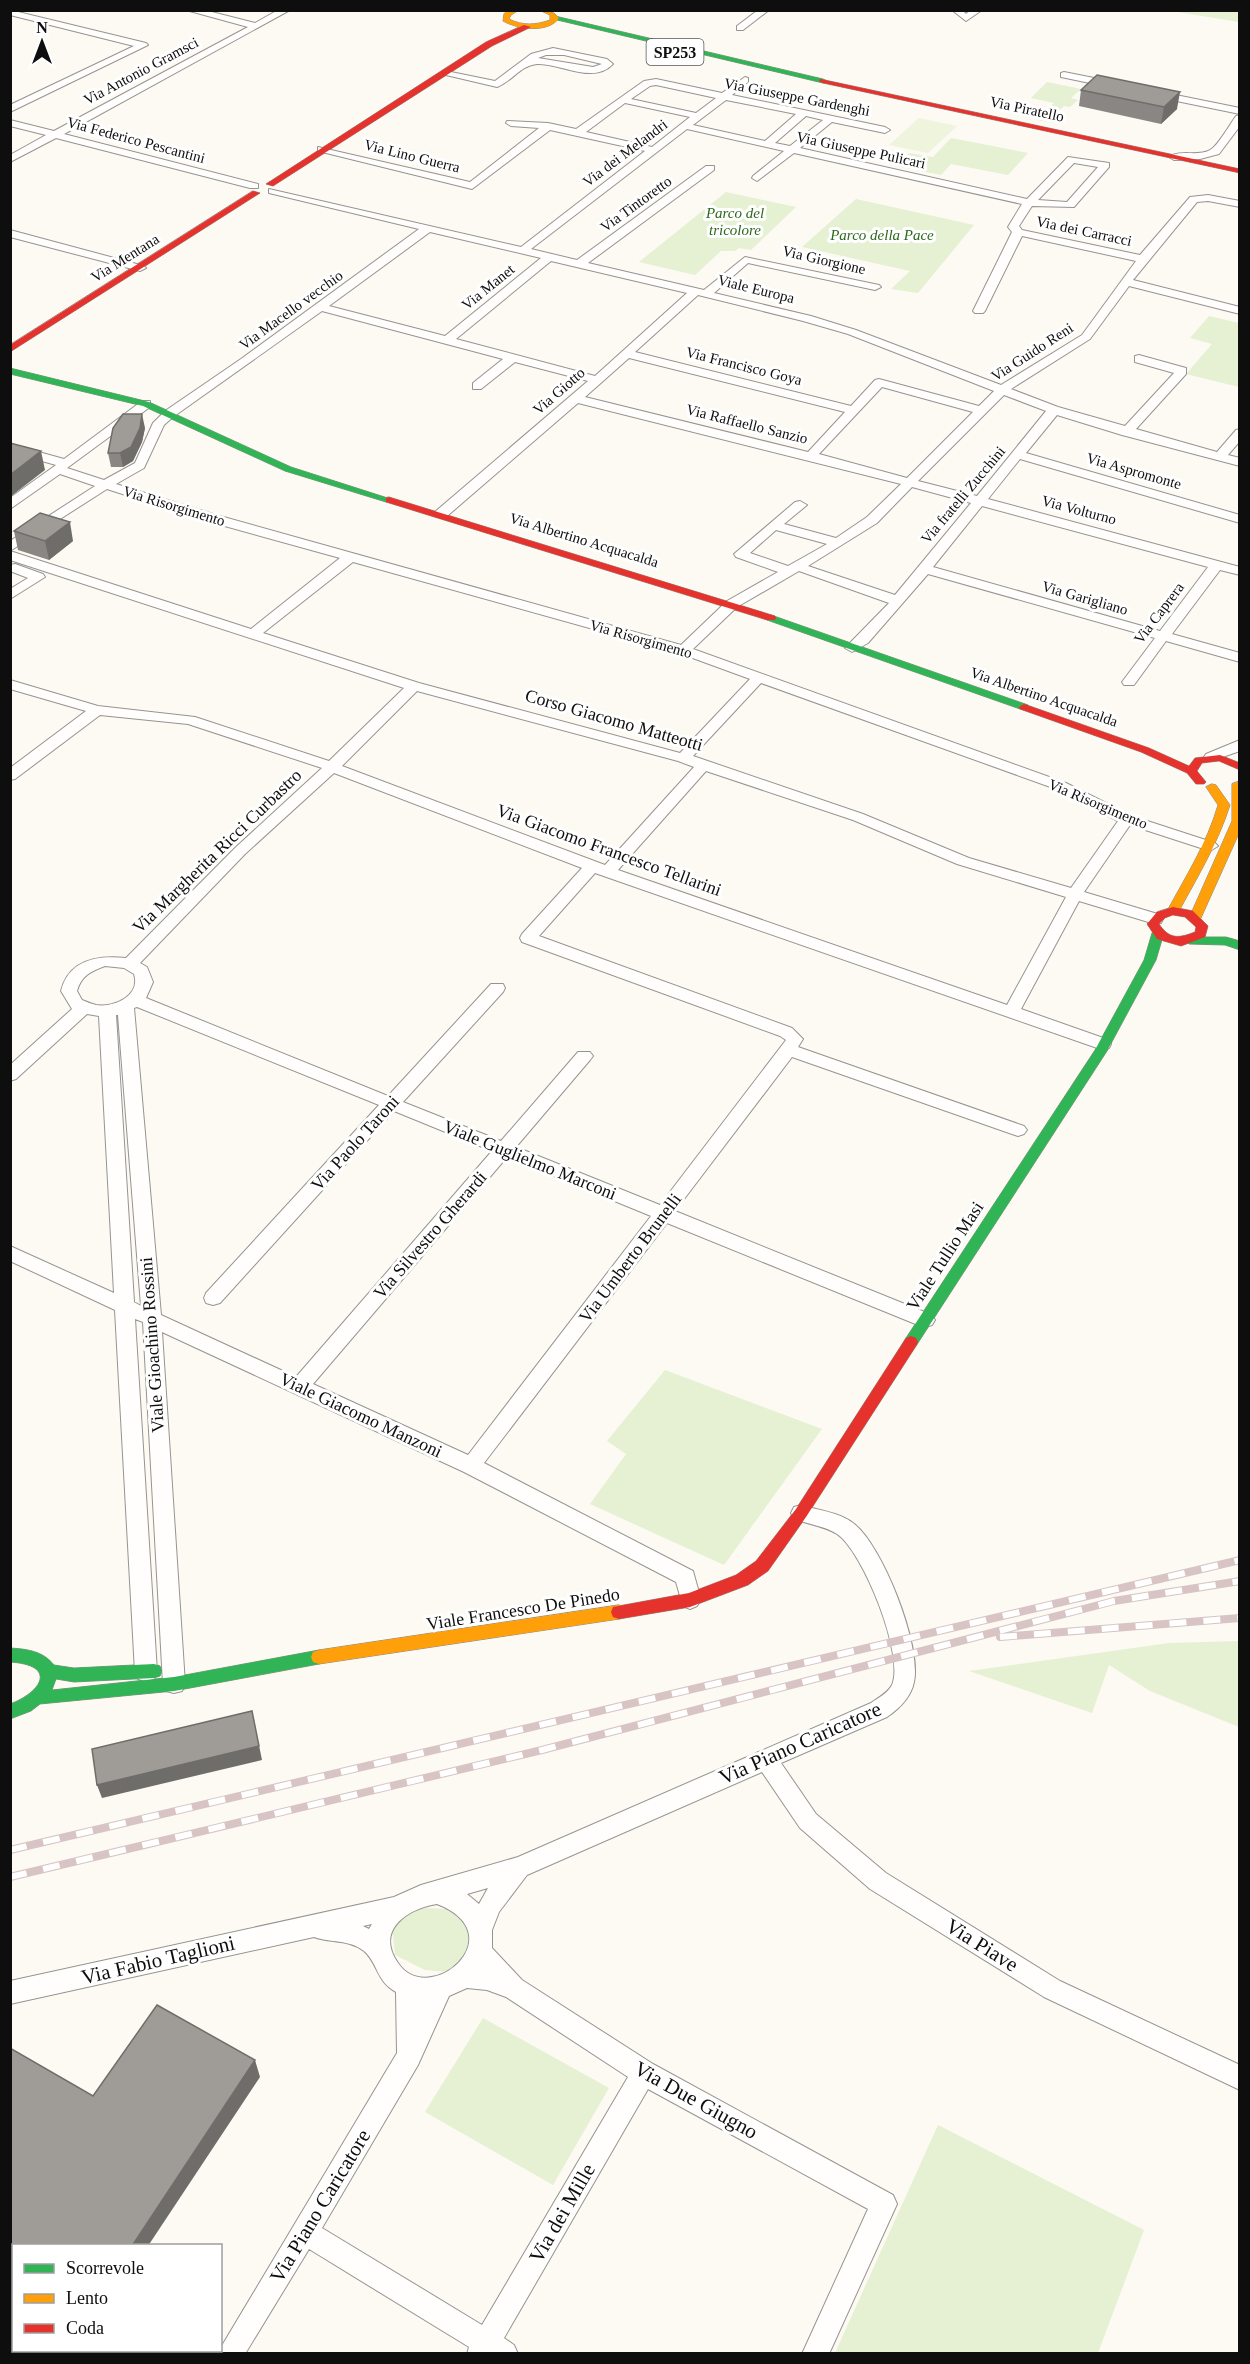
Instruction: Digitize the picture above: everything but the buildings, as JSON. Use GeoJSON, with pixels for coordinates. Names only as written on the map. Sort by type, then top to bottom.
{"type":"FeatureCollection","features":[{"type":"Feature","properties":{"kind":"main road","name":"Via Piratello"},"geometry":{"type":"LineString","coordinates":[[509,14],[527,27],[549,16],[809,78],[1235,170]]}},
{"type":"Feature","properties":{"kind":"main road"},"geometry":{"type":"LineString","coordinates":[[502,36],[509,14]]}},
{"type":"Feature","properties":{"kind":"main road"},"geometry":{"type":"LineString","coordinates":[[255,189],[271,188],[322,149],[502,36],[527,27]]}},
{"type":"Feature","properties":{"kind":"main road","name":"Via Mentana"},"geometry":{"type":"LineString","coordinates":[[10,349],[140,268],[255,189]]}},
{"type":"Feature","properties":{"kind":"main road","name":"Via Albertino Acquacalda"},"geometry":{"type":"LineString","coordinates":[[10,371],[147,404],[229,444],[288,469],[732,604],[1145,750],[1200,762]]}},
{"type":"Feature","properties":{"kind":"main road"},"geometry":{"type":"LineString","coordinates":[[1150,960],[1201,934],[1199,922],[1213,873],[1238,821],[1239,784],[1226,788],[1212,787],[1197,781],[1200,762],[1226,759],[1239,765]]}},
{"type":"Feature","properties":{"kind":"main road"},"geometry":{"type":"LineString","coordinates":[[1173,911],[1210,846],[1220,822],[1224,805],[1212,787]]}},
{"type":"Feature","properties":{"kind":"main road"},"geometry":{"type":"LineString","coordinates":[[1173,911],[1199,922],[1233,944],[1168,940],[1156,926],[1159,915],[1173,911]]}},
{"type":"Feature","properties":{"kind":"main road","name":"Viale Tullio Masi"},"geometry":{"type":"LineString","coordinates":[[762,1566],[801,1513],[1103,1044],[1150,960],[1156,926]]}},
{"type":"Feature","properties":{"kind":"main road","name":"Viale Francesco De Pinedo"},"geometry":{"type":"LineString","coordinates":[[42,1698],[174,1676],[282,1663],[690,1600],[742,1580],[762,1566]]}},
{"type":"Feature","properties":{"kind":"main road"},"geometry":{"type":"LineString","coordinates":[[10,1712],[23,1710],[42,1698],[50,1680],[49,1671],[38,1657],[13,1652]]}},
{"type":"Feature","properties":{"kind":"main road","name":"Viale Francesco De Pinedo"},"geometry":{"type":"LineString","coordinates":[[49,1671],[74,1675],[146,1672],[174,1676]]}},
{"type":"Feature","properties":{"kind":"street"},"geometry":{"type":"LineString","coordinates":[[190,10],[257,26]]}},
{"type":"Feature","properties":{"kind":"street","name":"Via Antonio Gramsci"},"geometry":{"type":"LineString","coordinates":[[10,159],[286,10]]}},
{"type":"Feature","properties":{"kind":"street"},"geometry":{"type":"LineString","coordinates":[[740,28],[765,10]]}},
{"type":"Feature","properties":{"kind":"street"},"geometry":{"type":"LineString","coordinates":[[956,10],[966,18],[978,10]]}},
{"type":"Feature","properties":{"kind":"street"},"geometry":{"type":"LineString","coordinates":[[10,12],[143,45],[10,109]]}},
{"type":"Feature","properties":{"kind":"street"},"geometry":{"type":"LineString","coordinates":[[450,75],[497,84],[541,52],[551,50],[604,61],[608,64],[596,70],[546,61],[527,63]]}},
{"type":"Feature","properties":{"kind":"street"},"geometry":{"type":"LineString","coordinates":[[1064,75],[1122,87]]}},
{"type":"Feature","properties":{"kind":"street","name":"Via dei Melandri"},"geometry":{"type":"LineString","coordinates":[[523,250],[745,80]]}},
{"type":"Feature","properties":{"kind":"street","name":"Via Giuseppe Gardenghi"},"geometry":{"type":"LineString","coordinates":[[577,133],[650,82],[885,130]]}},
{"type":"Feature","properties":{"kind":"street"},"geometry":{"type":"LineString","coordinates":[[1145,91],[1239,111]]}},
{"type":"Feature","properties":{"kind":"street"},"geometry":{"type":"LineString","coordinates":[[623,100],[698,116]]}},
{"type":"Feature","properties":{"kind":"street"},"geometry":{"type":"LineString","coordinates":[[767,144],[804,113]]}},
{"type":"Feature","properties":{"kind":"street"},"geometry":{"type":"LineString","coordinates":[[757,178],[794,150],[830,118]]}},
{"type":"Feature","properties":{"kind":"street"},"geometry":{"type":"LineString","coordinates":[[1174,157],[1200,156],[1215,152],[1239,118]]}},
{"type":"Feature","properties":{"kind":"street","name":"Via Federico Pescantini"},"geometry":{"type":"LineString","coordinates":[[10,123],[255,189]]}},
{"type":"Feature","properties":{"kind":"street"},"geometry":{"type":"LineString","coordinates":[[511,123],[548,126],[653,150]]}},
{"type":"Feature","properties":{"kind":"street","name":"Via Lino Guerra"},"geometry":{"type":"LineString","coordinates":[[322,149],[472,186],[548,126]]}},
{"type":"Feature","properties":{"kind":"street","name":"Via Giuseppe Pulicari"},"geometry":{"type":"LineString","coordinates":[[686,126],[1030,203],[1070,205],[1105,165],[1072,159],[1030,203]]}},
{"type":"Feature","properties":{"kind":"street"},"geometry":{"type":"LineString","coordinates":[[1215,152],[1218,160],[1235,170]]}},
{"type":"Feature","properties":{"kind":"street","name":"Via Tintoretto"},"geometry":{"type":"LineString","coordinates":[[579,264],[710,168]]}},
{"type":"Feature","properties":{"kind":"street","name":"Viale Europa"},"geometry":{"type":"LineString","coordinates":[[271,188],[807,318],[852,332],[1054,410],[1239,462]]}},
{"type":"Feature","properties":{"kind":"street","name":"Via Guido Reni"},"geometry":{"type":"LineString","coordinates":[[684,650],[732,604],[838,543],[872,520],[1002,390],[1086,337],[1143,259],[1194,199],[1200,197],[1239,204]]}},
{"type":"Feature","properties":{"kind":"street","name":"Via dei Carracci"},"geometry":{"type":"LineString","coordinates":[[1030,203],[1014,222],[1013,227],[1018,232],[1143,259]]}},
{"type":"Feature","properties":{"kind":"street","name":"Via Macello vecchio"},"geometry":{"type":"LineString","coordinates":[[169,414],[245,362],[429,227]]}},
{"type":"Feature","properties":{"kind":"street","name":"Via dei Carracci"},"geometry":{"type":"LineString","coordinates":[[980,311],[1018,232]]}},
{"type":"Feature","properties":{"kind":"street"},"geometry":{"type":"LineString","coordinates":[[10,233],[140,268]]}},
{"type":"Feature","properties":{"kind":"street","name":"Via Manet"},"geometry":{"type":"LineString","coordinates":[[446,341],[549,256]]}},
{"type":"Feature","properties":{"kind":"street","name":"Via Giorgione"},"geometry":{"type":"LineString","coordinates":[[701,292],[745,261],[750,260],[875,287]]}},
{"type":"Feature","properties":{"kind":"street"},"geometry":{"type":"LineString","coordinates":[[1127,282],[1238,308]]}},
{"type":"Feature","properties":{"kind":"street","name":"Via Giotto"},"geometry":{"type":"LineString","coordinates":[[441,514],[701,292]]}},
{"type":"Feature","properties":{"kind":"street"},"geometry":{"type":"LineString","coordinates":[[320,307],[597,380]]}},
{"type":"Feature","properties":{"kind":"street","name":"Via Francisco Goya"},"geometry":{"type":"LineString","coordinates":[[627,354],[853,410]]}},
{"type":"Feature","properties":{"kind":"street"},"geometry":{"type":"LineString","coordinates":[[477,386],[512,358]]}},
{"type":"Feature","properties":{"kind":"street"},"geometry":{"type":"LineString","coordinates":[[1126,432],[1182,371],[1139,359]]}},
{"type":"Feature","properties":{"kind":"street"},"geometry":{"type":"LineString","coordinates":[[811,456],[879,383],[980,410]]}},
{"type":"Feature","properties":{"kind":"street","name":"Via Raffaello Sanzio"},"geometry":{"type":"LineString","coordinates":[[576,399],[909,482]]}},
{"type":"Feature","properties":{"kind":"street"},"geometry":{"type":"LineString","coordinates":[[10,505],[147,404]]}},
{"type":"Feature","properties":{"kind":"street","name":"Via fratelli Zucchini"},"geometry":{"type":"LineString","coordinates":[[852,648],[863,640],[898,601],[978,500],[1019,455],[1054,410]]}},
{"type":"Feature","properties":{"kind":"street"},"geometry":{"type":"LineString","coordinates":[[10,547],[106,484],[140,465],[159,423],[169,414]]}},
{"type":"Feature","properties":{"kind":"street"},"geometry":{"type":"LineString","coordinates":[[1219,457],[1239,434]]}},
{"type":"Feature","properties":{"kind":"street","name":"Via Risorgimento"},"geometry":{"type":"LineString","coordinates":[[10,448],[106,484],[208,517],[684,650],[1061,786],[1127,819],[1210,846]]}},
{"type":"Feature","properties":{"kind":"street","name":"Via Aspromonte"},"geometry":{"type":"LineString","coordinates":[[1019,455],[1239,519]]}},
{"type":"Feature","properties":{"kind":"street","name":"Via Volturno"},"geometry":{"type":"LineString","coordinates":[[909,482],[1239,571]]}},
{"type":"Feature","properties":{"kind":"street"},"geometry":{"type":"LineString","coordinates":[[800,505],[741,554],[898,601]]}},
{"type":"Feature","properties":{"kind":"street"},"geometry":{"type":"LineString","coordinates":[[774,525],[838,543]]}},
{"type":"Feature","properties":{"kind":"street","name":"Corso Giacomo Matteotti"},"geometry":{"type":"LineString","coordinates":[[10,555],[414,686],[683,758],[858,817],[963,861],[1076,893],[1156,926]]}},
{"type":"Feature","properties":{"kind":"street"},"geometry":{"type":"LineString","coordinates":[[254,633],[350,557]]}},
{"type":"Feature","properties":{"kind":"street","name":"Via Caprera"},"geometry":{"type":"LineString","coordinates":[[1129,682],[1217,564]]}},
{"type":"Feature","properties":{"kind":"street"},"geometry":{"type":"LineString","coordinates":[[10,566],[38,577],[10,595]]}},
{"type":"Feature","properties":{"kind":"street","name":"Via Garigliano"},"geometry":{"type":"LineString","coordinates":[[923,568],[1239,658]]}},
{"type":"Feature","properties":{"kind":"street"},"geometry":{"type":"LineString","coordinates":[[10,605],[57,570]]}},
{"type":"Feature","properties":{"kind":"street"},"geometry":{"type":"LineString","coordinates":[[683,758],[758,678]]}},
{"type":"Feature","properties":{"kind":"street","name":"Via Giacomo Francesco Tellarini"},"geometry":{"type":"LineString","coordinates":[[10,684],[97,710],[189,720],[332,767],[608,872],[1103,1044]]}},
{"type":"Feature","properties":{"kind":"street","name":"Via Margherita Ricci Curbastro"},"geometry":{"type":"LineString","coordinates":[[130,964],[240,851],[332,767],[414,686]]}},
{"type":"Feature","properties":{"kind":"street"},"geometry":{"type":"LineString","coordinates":[[10,776],[97,710]]}},
{"type":"Feature","properties":{"kind":"street"},"geometry":{"type":"LineString","coordinates":[[1200,762],[1229,751],[1239,744]]}},
{"type":"Feature","properties":{"kind":"street"},"geometry":{"type":"LineString","coordinates":[[608,872],[704,765]]}},
{"type":"Feature","properties":{"kind":"street"},"geometry":{"type":"LineString","coordinates":[[1011,1012],[1076,893],[1127,819]]}},
{"type":"Feature","properties":{"kind":"street"},"geometry":{"type":"LineString","coordinates":[[592,866],[528,938],[786,1032],[795,1039],[788,1050],[1018,1130]]}},
{"type":"Feature","properties":{"kind":"street"},"geometry":{"type":"LineString","coordinates":[[10,1075],[83,1008],[123,1006],[143,992],[146,984],[145,976],[130,964],[105,961],[93,964],[74,976],[70,983],[70,998],[83,1008]]}},
{"type":"Feature","properties":{"kind":"street","name":"Via Paolo Taroni"},"geometry":{"type":"LineString","coordinates":[[213,1298],[497,988]]}},
{"type":"Feature","properties":{"kind":"street","name":"Viale Guglielmo Marconi"},"geometry":{"type":"LineString","coordinates":[[123,1006],[391,1103],[925,1320]]}},
{"type":"Feature","properties":{"kind":"street","name":"Viale Gioachino Rossini"},"geometry":{"type":"LineString","coordinates":[[123,1006],[126,1308],[146,1672]]}},
{"type":"Feature","properties":{"kind":"street","name":"Viale Gioachino Rossini"},"geometry":{"type":"LineString","coordinates":[[123,1006],[152,1320],[174,1676]]}},
{"type":"Feature","properties":{"kind":"street","name":"Via Umberto Brunelli"},"geometry":{"type":"LineString","coordinates":[[471,1466],[788,1050]]}},
{"type":"Feature","properties":{"kind":"street","name":"Via Silvestro Gherardi"},"geometry":{"type":"LineString","coordinates":[[299,1386],[584,1056]]}},
{"type":"Feature","properties":{"kind":"street","name":"Viale Giacomo Manzoni"},"geometry":{"type":"LineString","coordinates":[[10,1253],[471,1466],[686,1577],[690,1600]]}},
{"type":"Feature","properties":{"kind":"street","name":"Via Piano Caricatore"},"geometry":{"type":"LineString","coordinates":[[437,1893],[522,1866],[879,1710],[897,1698],[903,1681],[905,1663],[900,1639],[868,1552],[845,1528],[801,1513]]}},
{"type":"Feature","properties":{"kind":"street","name":"Via Piave"},"geometry":{"type":"LineString","coordinates":[[766,1759],[808,1821],[878,1881],[1052,1989],[1239,2078]]}},
{"type":"Feature","properties":{"kind":"street","name":"Via Piano Caricatore"},"geometry":{"type":"LineString","coordinates":[[480,1940],[488,1906],[500,1886],[522,1866]]}},
{"type":"Feature","properties":{"kind":"street"},"geometry":{"type":"LineString","coordinates":[[437,1893],[452,1896],[465,1903],[475,1914],[480,1940],[474,1965],[464,1976],[440,1988],[424,1989],[408,1985],[394,1977],[384,1965],[379,1950],[380,1935],[385,1920],[394,1908],[407,1899],[421,1894],[437,1893]]}},
{"type":"Feature","properties":{"kind":"street","name":"Via Fabio Taglioni"},"geometry":{"type":"LineString","coordinates":[[10,1993],[394,1908]]}},
{"type":"Feature","properties":{"kind":"street","name":"Via Fabio Taglioni"},"geometry":{"type":"LineString","coordinates":[[305,1927],[356,1933],[370,1941],[379,1950]]}},
{"type":"Feature","properties":{"kind":"street","name":"Via Due Giugno"},"geometry":{"type":"LineString","coordinates":[[480,1940],[514,1988]]}},
{"type":"Feature","properties":{"kind":"street","name":"Via Due Giugno"},"geometry":{"type":"LineString","coordinates":[[464,1976],[487,1979],[514,1988],[644,2073],[884,2204],[815,2354]]}},
{"type":"Feature","properties":{"kind":"street"},"geometry":{"type":"LineString","coordinates":[[408,1985],[409,2057]]}},
{"type":"Feature","properties":{"kind":"street","name":"Via Piano Caricatore"},"geometry":{"type":"LineString","coordinates":[[230,2354],[409,2057],[440,1988]]}},
{"type":"Feature","properties":{"kind":"street","name":"Via dei Mille"},"geometry":{"type":"LineString","coordinates":[[490,2350],[644,2073]]}},
{"type":"Feature","properties":{"kind":"street"},"geometry":{"type":"LineString","coordinates":[[305,2232],[490,2350]]}},
{"type":"Feature","properties":{"kind":"green space"},"geometry":{"type":"Polygon","coordinates":[[[1171,11],[1239,11],[1239,22],[1171,11]]]}},
{"type":"Feature","properties":{"kind":"green space"},"geometry":{"type":"Polygon","coordinates":[[[1047,82],[1081,89],[1071,98],[1078,100],[1070,107],[1064,106],[1051,118],[1057,121],[1054,123],[1037,120],[1054,103],[1031,98],[1047,82]]]}},
{"type":"Feature","properties":{"kind":"green space"},"geometry":{"type":"Polygon","coordinates":[[[919,118],[957,126],[928,153],[889,145],[919,118]]]}},
{"type":"Feature","properties":{"kind":"green space"},"geometry":{"type":"Polygon","coordinates":[[[951,138],[1028,153],[1008,175],[951,164],[941,175],[896,166],[909,153],[933,157],[951,138]]]}},
{"type":"Feature","properties":{"kind":"green space","name":"Parco del tricolore"},"geometry":{"type":"Polygon","coordinates":[[[726,192],[796,207],[751,250],[739,248],[735,251],[721,251],[695,275],[639,262],[726,192]]]}},
{"type":"Feature","properties":{"kind":"green space","name":"Parco della Pace"},"geometry":{"type":"Polygon","coordinates":[[[856,199],[974,225],[918,293],[891,289],[910,271],[802,247],[856,199]]]}},
{"type":"Feature","properties":{"kind":"green space"},"geometry":{"type":"Polygon","coordinates":[[[1209,316],[1239,323],[1239,387],[1186,374],[1212,344],[1190,338],[1209,316]]]}},
{"type":"Feature","properties":{"kind":"green space"},"geometry":{"type":"Polygon","coordinates":[[[665,1370],[822,1429],[724,1565],[590,1504],[626,1454],[607,1441],[665,1370]]]}},
{"type":"Feature","properties":{"kind":"green space"},"geometry":{"type":"Polygon","coordinates":[[[1239,1641],[1239,1727],[1150,1691],[1109,1665],[1092,1713],[969,1671],[1169,1643],[1239,1641]]]}},
{"type":"Feature","properties":{"kind":"green space"},"geometry":{"type":"Polygon","coordinates":[[[411,1907],[445,1909],[478,1923],[465,1960],[448,1972],[425,1970],[395,1955],[392,1926],[411,1907]]]}},
{"type":"Feature","properties":{"kind":"green space"},"geometry":{"type":"Polygon","coordinates":[[[483,2018],[609,2088],[553,2185],[425,2112],[483,2018]]]}},
{"type":"Feature","properties":{"kind":"green space"},"geometry":{"type":"Polygon","coordinates":[[[938,2125],[1144,2230],[1098,2353],[835,2353],[938,2125]]]}},
{"type":"Feature","properties":{"kind":"railway"},"geometry":{"type":"LineString","coordinates":[[10,1850],[1240,1560]]}},
{"type":"Feature","properties":{"kind":"railway"},"geometry":{"type":"LineString","coordinates":[[10,1877],[542,1750],[1114,1601],[1240,1581]]}},
{"type":"Feature","properties":{"kind":"railway"},"geometry":{"type":"LineString","coordinates":[[1000,1637],[1240,1618]]}},
{"type":"Feature","properties":{"kind":"traffic: fast"},"geometry":{"type":"LineString","coordinates":[[555,18],[823,81]]}},
{"type":"Feature","properties":{"kind":"traffic: fast"},"geometry":{"type":"LineString","coordinates":[[10,371],[146,404],[288,469],[389,500]]}},
{"type":"Feature","properties":{"kind":"traffic: fast"},"geometry":{"type":"LineString","coordinates":[[771,618],[1024,707]]}},
{"type":"Feature","properties":{"kind":"traffic: fast"},"geometry":{"type":"LineString","coordinates":[[911,1342],[1101,1051],[1150,960],[1158,933]]}},
{"type":"Feature","properties":{"kind":"traffic: fast"},"geometry":{"type":"LineString","coordinates":[[1193,941],[1226,941],[1240,946]]}},
{"type":"Feature","properties":{"kind":"traffic: fast"},"geometry":{"type":"LineString","coordinates":[[10,1655],[28,1656],[41,1661],[47,1668],[49,1678],[37,1697],[26,1706],[10,1712]]}},
{"type":"Feature","properties":{"kind":"traffic: fast"},"geometry":{"type":"LineString","coordinates":[[42,1698],[174,1684],[319,1657]]}},
{"type":"Feature","properties":{"kind":"traffic: fast"},"geometry":{"type":"LineString","coordinates":[[49,1671],[74,1675],[154,1671]]}},
{"type":"Feature","properties":{"kind":"traffic: slow"},"geometry":{"type":"LineString","coordinates":[[516,10],[508,14],[505,20],[517,25],[529,26],[553,21],[555,18],[552,14],[542,11]]}},
{"type":"Feature","properties":{"kind":"traffic: slow"},"geometry":{"type":"LineString","coordinates":[[1195,918],[1238,821],[1238,784]]}},
{"type":"Feature","properties":{"kind":"traffic: slow"},"geometry":{"type":"LineString","coordinates":[[1173,911],[1202,860],[1220,819],[1224,805],[1212,787]]}},
{"type":"Feature","properties":{"kind":"traffic: slow"},"geometry":{"type":"LineString","coordinates":[[319,1657],[619,1612]]}},
{"type":"Feature","properties":{"kind":"traffic: jam"},"geometry":{"type":"LineString","coordinates":[[270,184],[489,44],[527,27]]}},
{"type":"Feature","properties":{"kind":"traffic: jam"},"geometry":{"type":"LineString","coordinates":[[823,81],[1240,171]]}},
{"type":"Feature","properties":{"kind":"traffic: jam"},"geometry":{"type":"LineString","coordinates":[[10,349],[256,193]]}},
{"type":"Feature","properties":{"kind":"traffic: jam"},"geometry":{"type":"LineString","coordinates":[[389,500],[771,618]]}},
{"type":"Feature","properties":{"kind":"traffic: jam"},"geometry":{"type":"LineString","coordinates":[[1024,707],[1145,750],[1191,771]]}},
{"type":"Feature","properties":{"kind":"traffic: jam"},"geometry":{"type":"LineString","coordinates":[[1200,782],[1191,771],[1199,760],[1220,758],[1240,767]]}},
{"type":"Feature","properties":{"kind":"traffic: jam"},"geometry":{"type":"LineString","coordinates":[[1173,911],[1189,914],[1202,926],[1201,934],[1181,942],[1161,936],[1153,924],[1161,915],[1173,911]]}},
{"type":"Feature","properties":{"kind":"traffic: jam"},"geometry":{"type":"LineString","coordinates":[[619,1612],[690,1600],[742,1580],[762,1566],[801,1513],[911,1342]]}}]}
